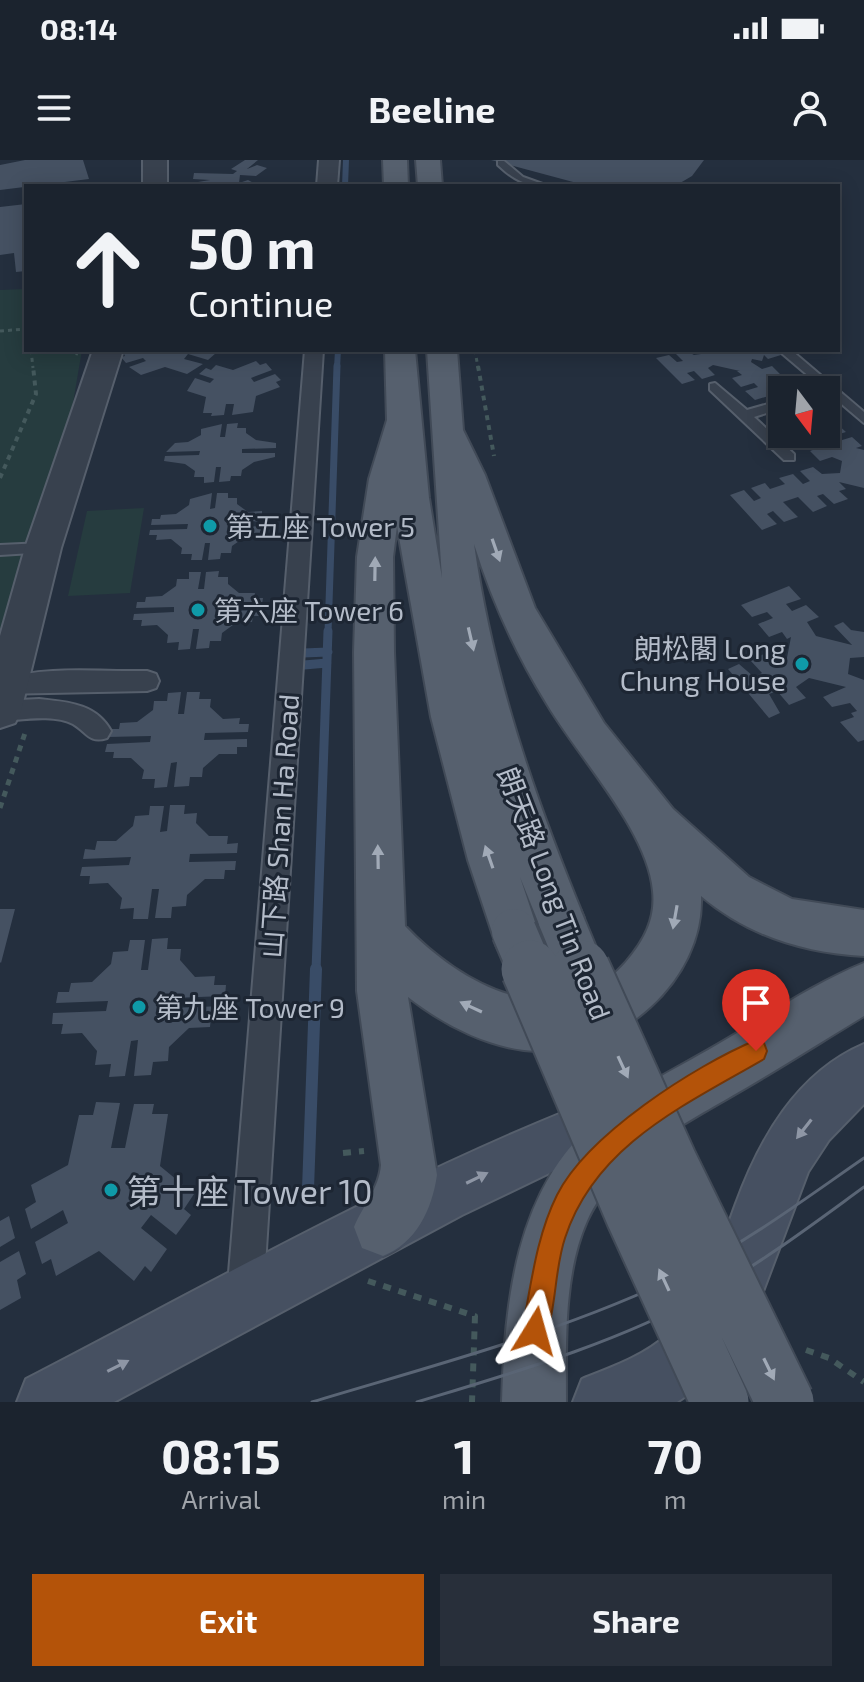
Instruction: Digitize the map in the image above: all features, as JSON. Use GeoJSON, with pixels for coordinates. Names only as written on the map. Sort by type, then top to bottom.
{"type":"FeatureCollection","features":[{"type":"Feature","properties":{"kind":"main road"},"geometry":{"type":"LineString","coordinates":[[395,160],[396,184]]}},
{"type":"Feature","properties":{"kind":"main road"},"geometry":{"type":"LineString","coordinates":[[428,160],[430,184]]}},
{"type":"Feature","properties":{"kind":"main road","name":"朗天路 Long Tin Road"},"geometry":{"type":"LineString","coordinates":[[400,352],[401,424],[412,510],[446,705],[485,844],[600,1015],[684,1198],[785,1402]]}},
{"type":"Feature","properties":{"kind":"main road","name":"朗天路 Long Tin Road"},"geometry":{"type":"LineString","coordinates":[[442,352],[448,479],[463,597],[484,696],[528,839],[537,924],[635,1216],[720,1402]]}},
{"type":"Feature","properties":{"kind":"main road"},"geometry":{"type":"LineString","coordinates":[[365,1237],[400,1208],[408,1187],[409,1165],[382,991],[375,557],[386,479],[401,424]]}},
{"type":"Feature","properties":{"kind":"main road"},"geometry":{"type":"LineString","coordinates":[[380,935],[411,969],[441,992],[511,1022],[546,1025],[579,1021],[632,992],[654,970],[665,951],[677,910],[677,892],[667,852],[633,794],[584,727],[534,647],[515,604],[471,476],[448,431]]}},
{"type":"Feature","properties":{"kind":"main road"},"geometry":{"type":"LineString","coordinates":[[633,794],[705,870],[745,901],[811,928],[864,933]]}},
{"type":"Feature","properties":{"kind":"main road"},"geometry":{"type":"LineString","coordinates":[[534,1402],[535,1331],[540,1293],[566,1202],[590,1165],[625,1133],[669,1102],[864,988]]}},
{"type":"Feature","properties":{"kind":"main road"},"geometry":{"type":"LineString","coordinates":[[605,1402],[690,1357],[721,1320],[773,1182],[796,1139],[821,1109],[864,1071]]}},
{"type":"Feature","properties":{"kind":"main road"},"geometry":{"type":"LineString","coordinates":[[49,1402],[547,1145],[610,1120],[669,1102]]}},
{"type":"Feature","properties":{"kind":"street"},"geometry":{"type":"LineString","coordinates":[[155,160],[155,184]]}},
{"type":"Feature","properties":{"kind":"street"},"geometry":{"type":"LineString","coordinates":[[327,184],[329,160]]}},
{"type":"Feature","properties":{"kind":"street"},"geometry":{"type":"LineString","coordinates":[[2,703],[43,548],[107,352]]}},
{"type":"Feature","properties":{"kind":"street","name":"山下路 Shan Ha Road"},"geometry":{"type":"LineString","coordinates":[[244,1301],[314,352]]}},
{"type":"Feature","properties":{"kind":"street"},"geometry":{"type":"LineString","coordinates":[[2,703],[46,682],[147,681]]}},
{"type":"Feature","properties":{"kind":"street"},"geometry":{"type":"LineString","coordinates":[[2,703],[78,714],[98,731]]}},
{"type":"Feature","properties":{"kind":"lane"},"geometry":{"type":"LineString","coordinates":[[501,163],[519,179],[536,184]]}},
{"type":"Feature","properties":{"kind":"lane"},"geometry":{"type":"LineString","coordinates":[[786,352],[813,376]]}},
{"type":"Feature","properties":{"kind":"lane"},"geometry":{"type":"LineString","coordinates":[[715,387],[789,457]]}},
{"type":"Feature","properties":{"kind":"lane"},"geometry":{"type":"LineString","coordinates":[[840,400],[864,419]]}},
{"type":"Feature","properties":{"kind":"lane"},"geometry":{"type":"LineString","coordinates":[[745,415],[768,408]]}},
{"type":"Feature","properties":{"kind":"lane"},"geometry":{"type":"LineString","coordinates":[[0,550],[43,548]]}},
{"type":"Feature","properties":{"kind":"path"},"geometry":{"type":"LineString","coordinates":[[2,328],[24,329]]}},
{"type":"Feature","properties":{"kind":"path"},"geometry":{"type":"LineString","coordinates":[[0,478],[36,394],[31,352]]}},
{"type":"Feature","properties":{"kind":"path"},"geometry":{"type":"LineString","coordinates":[[475,352],[498,469]]}},
{"type":"Feature","properties":{"kind":"path"},"geometry":{"type":"LineString","coordinates":[[365,1237],[358,1277],[475,1316],[472,1402]]}},
{"type":"Feature","properties":{"kind":"path"},"geometry":{"type":"LineString","coordinates":[[804,1350],[829,1358],[864,1382]]}},
{"type":"Feature","properties":{"kind":"green space"},"geometry":{"type":"Polygon","coordinates":[[[24,289],[24,352],[82,352],[65,450],[0,643],[0,290],[24,289]]]}},
{"type":"Feature","properties":{"kind":"green space"},"geometry":{"type":"Polygon","coordinates":[[[144,508],[130,593],[68,596],[87,511],[144,508]]]}},
{"type":"Feature","properties":{"kind":"building"},"geometry":{"type":"Polygon","coordinates":[[[25,160],[83,160],[89,179],[24,184],[24,187],[0,190],[0,165],[25,160]]]}},
{"type":"Feature","properties":{"kind":"building"},"geometry":{"type":"Polygon","coordinates":[[[245,160],[258,160],[247,169],[257,165],[267,168],[256,176],[240,175],[239,183],[248,180],[255,184],[192,184],[210,180],[193,179],[194,173],[233,174],[237,171],[231,169],[245,160]]]}},
{"type":"Feature","properties":{"kind":"building"},"geometry":{"type":"Polygon","coordinates":[[[491,160],[704,160],[692,176],[678,184],[581,184],[491,160]]]}},
{"type":"Feature","properties":{"kind":"building"},"geometry":{"type":"Polygon","coordinates":[[[24,204],[24,271],[16,272],[14,253],[0,255],[0,207],[24,204]]]}},
{"type":"Feature","properties":{"kind":"building"},"geometry":{"type":"Polygon","coordinates":[[[123,352],[216,353],[208,360],[188,354],[184,359],[203,364],[187,374],[165,367],[141,375],[129,367],[146,361],[143,358],[126,363],[121,357],[125,356],[123,352]]]}},
{"type":"Feature","properties":{"kind":"building"},"geometry":{"type":"Polygon","coordinates":[[[777,352],[781,355],[768,359],[764,355],[762,361],[752,359],[751,362],[762,369],[772,366],[781,375],[768,376],[768,396],[755,400],[745,391],[758,387],[754,383],[741,387],[732,378],[742,375],[737,371],[740,371],[713,365],[708,368],[715,375],[702,379],[694,371],[687,373],[695,380],[682,384],[656,358],[669,355],[677,362],[683,361],[675,353],[777,352]]]}},
{"type":"Feature","properties":{"kind":"building"},"geometry":{"type":"Polygon","coordinates":[[[256,361],[260,365],[266,363],[272,370],[251,378],[254,382],[275,374],[281,380],[276,382],[280,387],[256,396],[253,412],[232,415],[234,404],[226,404],[224,415],[211,416],[212,413],[203,413],[206,397],[187,391],[195,378],[210,383],[214,379],[199,374],[206,368],[211,370],[216,365],[233,370],[256,361]]]}},
{"type":"Feature","properties":{"kind":"building"},"geometry":{"type":"Polygon","coordinates":[[[238,423],[237,428],[246,428],[246,433],[256,440],[276,443],[276,448],[242,449],[242,453],[275,453],[275,457],[254,462],[242,470],[241,476],[231,476],[230,481],[219,482],[221,467],[216,467],[214,482],[204,483],[204,477],[194,477],[195,471],[185,464],[164,461],[165,456],[199,455],[200,451],[166,452],[175,443],[188,442],[201,435],[201,429],[222,424],[220,437],[225,437],[227,424],[238,423]]]}},
{"type":"Feature","properties":{"kind":"building"},"geometry":{"type":"Polygon","coordinates":[[[852,437],[862,446],[856,448],[864,450],[864,488],[839,482],[846,489],[839,491],[848,499],[834,504],[823,494],[817,496],[827,506],[813,512],[798,497],[783,502],[798,517],[784,522],[773,511],[767,514],[777,524],[762,530],[730,495],[744,490],[754,501],[761,498],[751,488],[765,483],[770,489],[785,484],[779,478],[793,474],[803,484],[810,481],[800,471],[813,467],[822,474],[840,473],[842,461],[832,457],[820,461],[810,451],[840,448],[840,441],[852,437]]]}},
{"type":"Feature","properties":{"kind":"building","name":"第五座 Tower 5"},"geometry":{"type":"Polygon","coordinates":[[[212,493],[210,509],[215,508],[217,493],[228,493],[228,498],[237,498],[237,504],[248,512],[262,511],[262,516],[270,516],[269,521],[233,522],[232,527],[269,526],[268,532],[260,531],[260,536],[245,537],[232,546],[231,553],[221,553],[220,559],[208,560],[210,543],[205,543],[202,560],[191,560],[192,554],[181,554],[182,548],[171,539],[156,540],[157,535],[149,535],[150,530],[187,529],[188,524],[151,525],[152,519],[176,514],[189,505],[190,499],[212,493]]]}},
{"type":"Feature","properties":{"kind":"building","name":"第六座 Tower 6"},"geometry":{"type":"Polygon","coordinates":[[[219,571],[218,577],[228,577],[228,584],[239,593],[255,593],[254,598],[263,598],[262,604],[223,606],[223,611],[262,610],[261,616],[253,616],[252,622],[237,622],[222,633],[221,641],[210,641],[209,648],[196,649],[199,629],[193,629],[190,649],[178,650],[179,642],[167,643],[168,635],[157,625],[141,626],[142,620],[133,620],[134,614],[174,612],[174,607],[136,608],[137,602],[145,602],[146,597],[162,596],[176,586],[177,579],[189,579],[189,572],[201,572],[198,589],[204,589],[206,572],[219,571]]]}},
{"type":"Feature","properties":{"kind":"building","name":"朗松閣 Long Chung House"},"geometry":{"type":"Polygon","coordinates":[[[789,586],[801,599],[786,604],[792,611],[806,605],[819,617],[807,622],[816,636],[852,645],[834,626],[843,622],[851,630],[864,632],[864,657],[850,658],[848,674],[864,680],[864,740],[858,742],[840,722],[854,717],[851,713],[857,711],[850,703],[832,707],[823,697],[846,687],[809,678],[796,687],[806,698],[789,705],[777,691],[769,694],[780,713],[769,718],[728,669],[739,664],[754,677],[762,673],[750,660],[766,653],[776,664],[784,660],[786,663],[791,637],[787,639],[782,632],[769,637],[758,624],[773,618],[767,612],[752,617],[741,605],[789,586]]]}},
{"type":"Feature","properties":{"kind":"building"},"geometry":{"type":"Polygon","coordinates":[[[181,692],[178,714],[184,714],[187,692],[200,692],[199,699],[211,699],[210,707],[223,719],[240,718],[239,724],[249,724],[248,732],[205,733],[204,740],[247,739],[247,747],[237,747],[237,754],[219,754],[203,768],[202,777],[190,777],[189,786],[174,787],[177,762],[171,763],[167,787],[154,788],[155,779],[142,779],[144,770],[131,758],[113,758],[114,752],[105,752],[107,744],[150,742],[151,736],[108,737],[109,729],[119,729],[120,723],[137,722],[153,710],[154,701],[167,701],[168,693],[181,692]]]}},
{"type":"Feature","properties":{"kind":"building"},"geometry":{"type":"Polygon","coordinates":[[[170,805],[185,805],[184,814],[197,813],[196,823],[209,836],[228,836],[227,844],[238,843],[237,853],[190,854],[189,862],[236,861],[235,870],[225,870],[224,879],[205,879],[187,895],[186,906],[172,907],[171,918],[155,918],[159,889],[152,889],[148,919],[133,919],[134,908],[120,909],[122,898],[108,883],[89,884],[90,876],[80,876],[82,867],[129,865],[131,857],[83,859],[85,849],[95,850],[97,841],[116,841],[133,826],[135,816],[149,815],[150,806],[164,806],[160,832],[167,831],[170,805]]]}},
{"type":"Feature","properties":{"kind":"building"},"geometry":{"type":"Polygon","coordinates":[[[0,909],[15,909],[1,963],[0,962],[0,909]]]}},
{"type":"Feature","properties":{"kind":"building","name":"第九座 Tower 9"},"geometry":{"type":"Polygon","coordinates":[[[168,938],[167,949],[181,949],[180,960],[195,977],[215,976],[214,985],[226,985],[225,996],[172,998],[171,1008],[223,1006],[222,1017],[211,1017],[210,1027],[189,1028],[169,1047],[168,1061],[153,1062],[151,1075],[134,1076],[138,1040],[131,1041],[125,1076],[109,1077],[111,1064],[95,1065],[97,1051],[82,1033],[61,1034],[63,1024],[52,1024],[53,1013],[106,1011],[108,1001],[56,1003],[58,992],[69,992],[71,983],[92,982],[111,964],[113,952],[128,951],[130,940],[145,940],[141,970],[148,970],[152,939],[168,938]]]}},
{"type":"Feature","properties":{"kind":"building","name":"第十座 Tower 10"},"geometry":{"type":"Polygon","coordinates":[[[96,1102],[120,1103],[111,1148],[125,1148],[134,1104],[154,1104],[152,1114],[168,1114],[160,1166],[194,1194],[184,1209],[191,1215],[176,1235],[151,1215],[141,1228],[167,1249],[151,1272],[145,1266],[134,1281],[99,1251],[56,1276],[51,1259],[42,1264],[35,1242],[68,1223],[63,1210],[31,1229],[25,1209],[36,1202],[31,1185],[68,1165],[79,1115],[93,1115],[96,1102]]]}},
{"type":"Feature","properties":{"kind":"building"},"geometry":{"type":"Polygon","coordinates":[[[9,1216],[15,1238],[0,1247],[0,1221],[9,1216]]]}},
{"type":"Feature","properties":{"kind":"building"},"geometry":{"type":"Polygon","coordinates":[[[19,1251],[26,1274],[17,1280],[21,1298],[0,1310],[0,1262],[19,1251]]]}},
{"type":"Feature","properties":{"kind":"waterway"},"geometry":{"type":"LineString","coordinates":[[345,184],[346,160]]}},
{"type":"Feature","properties":{"kind":"waterway"},"geometry":{"type":"LineString","coordinates":[[337,368],[338,352]]}},
{"type":"Feature","properties":{"kind":"waterway"},"geometry":{"type":"LineString","coordinates":[[328,633],[337,366]]}},
{"type":"Feature","properties":{"kind":"waterway"},"geometry":{"type":"LineString","coordinates":[[327,652],[328,631]]}},
{"type":"Feature","properties":{"kind":"waterway"},"geometry":{"type":"LineString","coordinates":[[303,653],[327,652]]}},
{"type":"Feature","properties":{"kind":"waterway"},"geometry":{"type":"LineString","coordinates":[[327,652],[327,663]]}},
{"type":"Feature","properties":{"kind":"waterway"},"geometry":{"type":"LineString","coordinates":[[304,665],[327,663]]}},
{"type":"Feature","properties":{"kind":"waterway"},"geometry":{"type":"LineString","coordinates":[[316,971],[327,663]]}},
{"type":"Feature","properties":{"kind":"waterway"},"geometry":{"type":"LineString","coordinates":[[308,1189],[316,969]]}},
{"type":"Feature","properties":{"kind":"tram line"},"geometry":{"type":"LineString","coordinates":[[312,1402],[502,1345],[640,1294],[732,1247],[864,1158]]}},
{"type":"Feature","properties":{"kind":"tram line"},"geometry":{"type":"LineString","coordinates":[[417,1402],[602,1342],[673,1311],[748,1269],[864,1187]]}},
{"type":"Feature","properties":{"kind":"place","name":"第五座 Tower 5"},"geometry":{"type":"Point","coordinates":[210,526]}},
{"type":"Feature","properties":{"kind":"place","name":"第六座 Tower 6"},"geometry":{"type":"Point","coordinates":[198,610]}},
{"type":"Feature","properties":{"kind":"place","name":"朗松閣 Long Chung House"},"geometry":{"type":"Point","coordinates":[802,664]}},
{"type":"Feature","properties":{"kind":"place","name":"第九座 Tower 9"},"geometry":{"type":"Point","coordinates":[139,1007]}},
{"type":"Feature","properties":{"kind":"place","name":"第十座 Tower 10"},"geometry":{"type":"Point","coordinates":[111,1190]}},
{"type":"Feature","properties":{"kind":"route"},"geometry":{"type":"LineString","coordinates":[[535,1331],[551,1243],[566,1202],[590,1165],[625,1133],[669,1102],[756,1051]]}}]}
